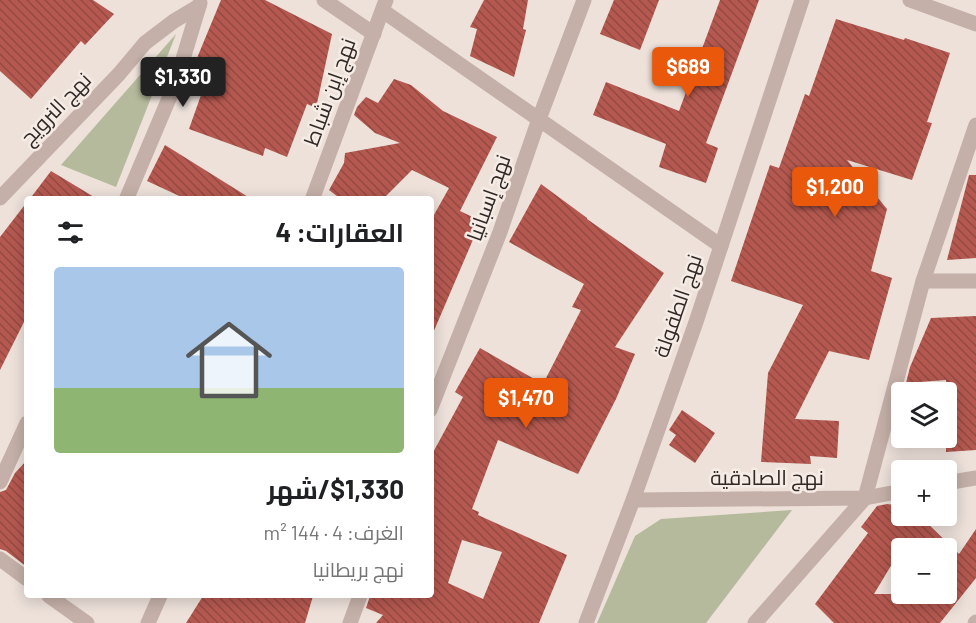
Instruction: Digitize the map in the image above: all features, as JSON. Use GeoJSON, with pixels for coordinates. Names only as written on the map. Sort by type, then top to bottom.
{"type":"FeatureCollection","features":[{"type":"Feature","properties":{"kind":"street"},"geometry":{"type":"LineString","coordinates":[[324,0],[374,34]]}},
{"type":"Feature","properties":{"kind":"street","name":"نهج إسبانيا"},"geometry":{"type":"LineString","coordinates":[[434,400],[500,232],[584,0]]}},
{"type":"Feature","properties":{"kind":"street","name":"نهج الطفولة"},"geometry":{"type":"LineString","coordinates":[[586,623],[633,500],[696,322],[802,0]]}},
{"type":"Feature","properties":{"kind":"street"},"geometry":{"type":"LineString","coordinates":[[910,0],[976,24]]}},
{"type":"Feature","properties":{"kind":"street"},"geometry":{"type":"LineString","coordinates":[[128,196],[177,81],[200,3]]}},
{"type":"Feature","properties":{"kind":"street","name":"نهج النرويج"},"geometry":{"type":"LineString","coordinates":[[0,198],[119,74],[145,43],[200,3]]}},
{"type":"Feature","properties":{"kind":"street"},"geometry":{"type":"LineString","coordinates":[[385,5],[539,119],[721,246]]}},
{"type":"Feature","properties":{"kind":"street","name":"نهج إبن شباط"},"geometry":{"type":"LineString","coordinates":[[313,196],[385,5]]}},
{"type":"Feature","properties":{"kind":"street"},"geometry":{"type":"LineString","coordinates":[[755,623],[865,498],[923,282],[976,125]]}},
{"type":"Feature","properties":{"kind":"street"},"geometry":{"type":"LineString","coordinates":[[923,282],[976,281]]}},
{"type":"Feature","properties":{"kind":"street"},"geometry":{"type":"LineString","coordinates":[[0,482],[24,430]]}},
{"type":"Feature","properties":{"kind":"street"},"geometry":{"type":"LineString","coordinates":[[957,481],[976,478]]}},
{"type":"Feature","properties":{"kind":"street","name":"نهج الصادقية"},"geometry":{"type":"LineString","coordinates":[[633,500],[865,498],[891,493]]}},
{"type":"Feature","properties":{"kind":"street"},"geometry":{"type":"LineString","coordinates":[[0,559],[24,577]]}},
{"type":"Feature","properties":{"kind":"street"},"geometry":{"type":"LineString","coordinates":[[52,598],[87,623]]}},
{"type":"Feature","properties":{"kind":"street"},"geometry":{"type":"LineString","coordinates":[[148,623],[159,598]]}},
{"type":"Feature","properties":{"kind":"street"},"geometry":{"type":"LineString","coordinates":[[350,623],[359,598]]}},
{"type":"Feature","properties":{"kind":"green space"},"geometry":{"type":"Polygon","coordinates":[[[176,34],[116,187],[61,165],[176,34]]]}},
{"type":"Feature","properties":{"kind":"green space"},"geometry":{"type":"Polygon","coordinates":[[[792,510],[706,623],[597,623],[635,536],[661,519],[792,510]]]}},
{"type":"Feature","properties":{"kind":"building"},"geometry":{"type":"Polygon","coordinates":[[[0,0],[93,0],[114,14],[85,45],[81,41],[31,99],[0,71],[0,0]]]}},
{"type":"Feature","properties":{"kind":"building"},"geometry":{"type":"Polygon","coordinates":[[[221,0],[265,0],[332,34],[316,108],[307,104],[287,157],[265,148],[263,156],[189,129],[212,64],[197,58],[221,0]]]}},
{"type":"Feature","properties":{"kind":"building"},"geometry":{"type":"Polygon","coordinates":[[[484,0],[528,0],[523,29],[526,30],[514,77],[470,56],[477,29],[470,27],[484,0]]]}},
{"type":"Feature","properties":{"kind":"building"},"geometry":{"type":"Polygon","coordinates":[[[614,0],[659,0],[640,50],[600,34],[614,0]]]}},
{"type":"Feature","properties":{"kind":"building"},"geometry":{"type":"Polygon","coordinates":[[[720,0],[759,0],[706,143],[718,148],[706,183],[659,167],[666,144],[593,115],[606,82],[679,111],[720,0]]]}},
{"type":"Feature","properties":{"kind":"building"},"geometry":{"type":"Polygon","coordinates":[[[836,19],[950,53],[927,122],[932,123],[912,180],[847,160],[887,209],[871,271],[892,278],[869,360],[829,351],[795,419],[839,421],[837,458],[810,456],[811,464],[761,462],[768,373],[803,305],[731,281],[770,165],[779,168],[805,94],[809,96],[836,19]]]}},
{"type":"Feature","properties":{"kind":"building"},"geometry":{"type":"Polygon","coordinates":[[[394,79],[411,85],[443,111],[497,137],[460,211],[481,221],[434,331],[434,215],[449,188],[412,170],[386,196],[337,196],[329,190],[344,163],[345,153],[400,143],[375,133],[354,115],[357,107],[366,97],[378,103],[394,79]]]}},
{"type":"Feature","properties":{"kind":"building"},"geometry":{"type":"Polygon","coordinates":[[[165,145],[247,196],[179,196],[147,181],[165,145]]]}},
{"type":"Feature","properties":{"kind":"building"},"geometry":{"type":"Polygon","coordinates":[[[51,171],[92,196],[32,196],[51,171]]]}},
{"type":"Feature","properties":{"kind":"building"},"geometry":{"type":"Polygon","coordinates":[[[969,175],[976,175],[976,258],[947,260],[969,175]]]}},
{"type":"Feature","properties":{"kind":"building"},"geometry":{"type":"Polygon","coordinates":[[[541,184],[664,273],[615,347],[635,354],[616,399],[578,474],[498,440],[472,509],[479,512],[478,515],[567,555],[539,623],[376,623],[383,615],[366,608],[369,598],[434,598],[434,451],[463,397],[455,392],[480,348],[543,384],[581,310],[572,307],[584,284],[509,242],[541,184]],[[462,540],[448,583],[483,599],[502,552],[462,540]]]}},
{"type":"Feature","properties":{"kind":"building"},"geometry":{"type":"Polygon","coordinates":[[[24,206],[24,322],[0,370],[0,237],[24,206]]]}},
{"type":"Feature","properties":{"kind":"building"},"geometry":{"type":"Polygon","coordinates":[[[976,316],[976,450],[946,452],[946,448],[957,448],[957,382],[946,382],[946,380],[906,382],[910,367],[931,318],[976,316]]]}},
{"type":"Feature","properties":{"kind":"building"},"geometry":{"type":"Polygon","coordinates":[[[682,410],[715,433],[695,463],[669,445],[676,435],[669,430],[682,410]]]}},
{"type":"Feature","properties":{"kind":"building"},"geometry":{"type":"Polygon","coordinates":[[[24,463],[24,565],[0,549],[0,492],[6,490],[15,473],[24,463]]]}},
{"type":"Feature","properties":{"kind":"building"},"geometry":{"type":"Polygon","coordinates":[[[891,505],[891,526],[930,526],[943,538],[891,538],[891,566],[874,594],[891,594],[891,604],[955,604],[940,623],[834,623],[815,604],[868,533],[861,527],[877,506],[891,505]]]}},
{"type":"Feature","properties":{"kind":"building"},"geometry":{"type":"Polygon","coordinates":[[[976,529],[976,578],[957,602],[957,552],[959,554],[976,529]]]}},
{"type":"Feature","properties":{"kind":"building"},"geometry":{"type":"Polygon","coordinates":[[[202,598],[312,598],[305,623],[186,623],[202,598]]]}}]}
